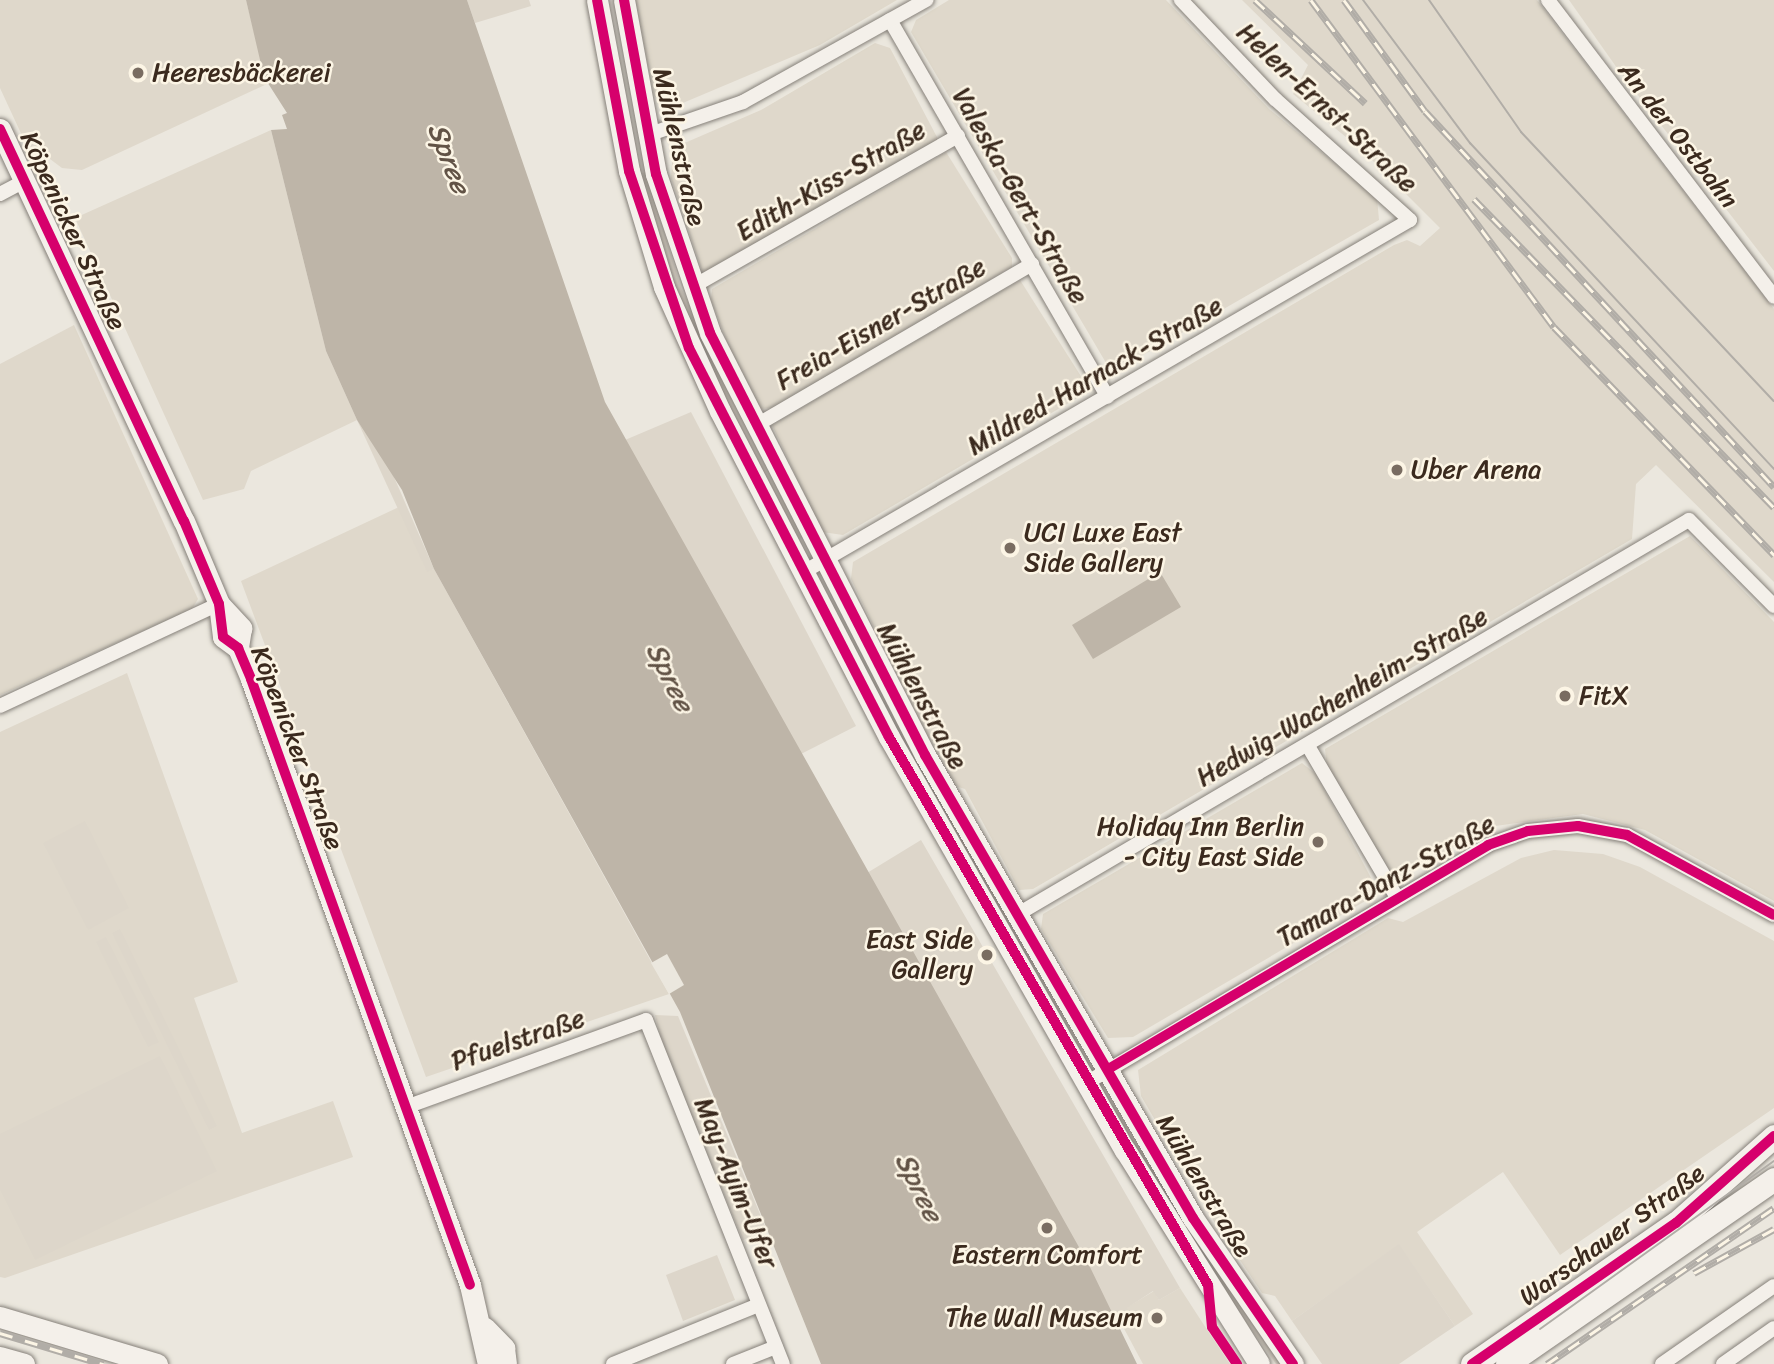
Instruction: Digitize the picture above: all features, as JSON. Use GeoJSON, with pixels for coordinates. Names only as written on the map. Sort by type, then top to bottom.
{"type":"FeatureCollection","features":[{"type":"Feature","properties":{"kind":"main road","name":"Mühlenstraße"},"geometry":{"type":"LineString","coordinates":[[597,0],[621,141],[664,287],[802,573],[1088,1082],[1259,1364]]}},
{"type":"Feature","properties":{"kind":"main road","name":"Mühlenstraße"},"geometry":{"type":"LineString","coordinates":[[624,0],[650,134],[692,287],[755,426],[925,755],[1110,1068],[1193,1218],[1293,1364]]}},
{"type":"Feature","properties":{"kind":"main road","name":"Köpenicker Straße"},"geometry":{"type":"LineString","coordinates":[[0,129],[219,604],[220,629],[239,648],[485,1328],[488,1364]]}},
{"type":"Feature","properties":{"kind":"main road","name":"Mühlenstraße"},"geometry":{"type":"LineString","coordinates":[[621,141],[650,134]]}},
{"type":"Feature","properties":{"kind":"main road","name":"Warschauer Straße"},"geometry":{"type":"LineString","coordinates":[[1472,1364],[1676,1223],[1774,1136]]}},
{"type":"Feature","properties":{"kind":"main road","name":"Warschauer Straße"},"geometry":{"type":"LineString","coordinates":[[1507,1364],[1774,1179]]}},
{"type":"Feature","properties":{"kind":"main road"},"geometry":{"type":"LineString","coordinates":[[0,1317],[157,1364]]}},
{"type":"Feature","properties":{"kind":"main road","name":"Köpenicker Straße"},"geometry":{"type":"LineString","coordinates":[[485,1328],[504,1348],[506,1364]]}},
{"type":"Feature","properties":{"kind":"main road"},"geometry":{"type":"LineString","coordinates":[[0,1357],[24,1364]]}},
{"type":"Feature","properties":{"kind":"street","name":"Mühlenstraße"},"geometry":{"type":"LineString","coordinates":[[650,134],[743,102],[926,0]]}},
{"type":"Feature","properties":{"kind":"street","name":"Helen-Ernst-Straße"},"geometry":{"type":"LineString","coordinates":[[1181,0],[1275,99],[1410,220]]}},
{"type":"Feature","properties":{"kind":"street","name":"An der Ostbahn"},"geometry":{"type":"LineString","coordinates":[[1548,0],[1774,297]]}},
{"type":"Feature","properties":{"kind":"street","name":"Valeska-Gert-Straße"},"geometry":{"type":"LineString","coordinates":[[890,20],[1108,397]]}},
{"type":"Feature","properties":{"kind":"street","name":"Edith-Kiss-Straße"},"geometry":{"type":"LineString","coordinates":[[692,287],[958,136]]}},
{"type":"Feature","properties":{"kind":"street"},"geometry":{"type":"LineString","coordinates":[[0,194],[24,181]]}},
{"type":"Feature","properties":{"kind":"street","name":"Mildred-Harnack-Straße"},"geometry":{"type":"LineString","coordinates":[[802,573],[1410,220]]}},
{"type":"Feature","properties":{"kind":"street","name":"Freia-Eisner-Straße"},"geometry":{"type":"LineString","coordinates":[[755,426],[1032,264]]}},
{"type":"Feature","properties":{"kind":"street","name":"Hedwig-Wachenheim-Straße"},"geometry":{"type":"LineString","coordinates":[[1018,914],[1689,520],[1774,606]]}},
{"type":"Feature","properties":{"kind":"street"},"geometry":{"type":"LineString","coordinates":[[0,706],[219,604]]}},
{"type":"Feature","properties":{"kind":"street"},"geometry":{"type":"LineString","coordinates":[[1308,746],[1397,898]]}},
{"type":"Feature","properties":{"kind":"street","name":"Tamara-Danz-Straße"},"geometry":{"type":"LineString","coordinates":[[1088,1082],[1495,842],[1578,826],[1627,835],[1774,915]]}},
{"type":"Feature","properties":{"kind":"street","name":"Pfuelstraße"},"geometry":{"type":"LineString","coordinates":[[406,1107],[646,1020]]}},
{"type":"Feature","properties":{"kind":"street","name":"May-Ayim-Ufer"},"geometry":{"type":"LineString","coordinates":[[646,1020],[783,1364]]}},
{"type":"Feature","properties":{"kind":"street"},"geometry":{"type":"LineString","coordinates":[[1662,1364],[1774,1286]]}},
{"type":"Feature","properties":{"kind":"street"},"geometry":{"type":"LineString","coordinates":[[613,1364],[758,1305]]}},
{"type":"Feature","properties":{"kind":"street"},"geometry":{"type":"LineString","coordinates":[[1723,1364],[1774,1328]]}},
{"type":"Feature","properties":{"kind":"street"},"geometry":{"type":"LineString","coordinates":[[733,1364],[776,1347]]}},
{"type":"Feature","properties":{"kind":"shaded area"},"geometry":{"type":"Polygon","coordinates":[[[0,0],[246,0],[267,84],[82,170],[62,168],[46,156],[31,155],[0,88],[0,0]]]}},
{"type":"Feature","properties":{"kind":"shaded area"},"geometry":{"type":"Polygon","coordinates":[[[467,0],[529,0],[531,6],[475,23],[467,0]]]}},
{"type":"Feature","properties":{"kind":"shaded area"},"geometry":{"type":"Polygon","coordinates":[[[635,0],[897,0],[820,45],[671,108],[654,96],[635,0]]]}},
{"type":"Feature","properties":{"kind":"shaded area"},"geometry":{"type":"Polygon","coordinates":[[[949,0],[1166,0],[1269,109],[1377,198],[1379,220],[1112,373],[911,32],[916,20],[949,0]]]}},
{"type":"Feature","properties":{"kind":"shaded area"},"geometry":{"type":"Polygon","coordinates":[[[1242,0],[1537,0],[1774,309],[1774,582],[1656,465],[1636,484],[1632,539],[1033,889],[1019,890],[965,789],[955,786],[920,724],[851,579],[853,562],[1394,245],[1407,240],[1420,246],[1440,228],[1362,150],[1293,94],[1308,65],[1242,0]]]}},
{"type":"Feature","properties":{"kind":"shaded area"},"geometry":{"type":"Polygon","coordinates":[[[1569,0],[1774,0],[1774,271],[1617,68],[1569,0]]]}},
{"type":"Feature","properties":{"kind":"shaded area"},"geometry":{"type":"Polygon","coordinates":[[[875,43],[890,48],[938,139],[716,270],[702,271],[671,178],[673,148],[761,110],[875,43]]]}},
{"type":"Feature","properties":{"kind":"shaded area"},"geometry":{"type":"Polygon","coordinates":[[[271,130],[326,351],[357,420],[251,471],[244,489],[203,500],[75,218],[271,130]]]}},
{"type":"Feature","properties":{"kind":"shaded area"},"geometry":{"type":"Polygon","coordinates":[[[946,152],[1012,258],[1012,267],[773,408],[760,409],[734,360],[711,300],[712,289],[946,152]]]}},
{"type":"Feature","properties":{"kind":"shaded area"},"geometry":{"type":"Polygon","coordinates":[[[646,172],[681,288],[804,537],[799,539],[696,347],[637,175],[646,172]]]}},
{"type":"Feature","properties":{"kind":"shaded area"},"geometry":{"type":"Polygon","coordinates":[[[1020,280],[1084,381],[1084,394],[843,535],[822,532],[772,425],[1020,280]]]}},
{"type":"Feature","properties":{"kind":"shaded area"},"geometry":{"type":"Polygon","coordinates":[[[74,325],[198,599],[192,609],[0,695],[0,364],[74,325]]]}},
{"type":"Feature","properties":{"kind":"shaded area"},"geometry":{"type":"Polygon","coordinates":[[[691,412],[856,726],[799,755],[625,440],[691,412]]]}},
{"type":"Feature","properties":{"kind":"shaded area"},"geometry":{"type":"Polygon","coordinates":[[[357,420],[387,461],[434,569],[427,572],[357,420]]]}},
{"type":"Feature","properties":{"kind":"shaded area"},"geometry":{"type":"Polygon","coordinates":[[[399,507],[427,571],[434,569],[669,994],[426,1077],[241,581],[399,507]]]}},
{"type":"Feature","properties":{"kind":"shaded area"},"geometry":{"type":"Polygon","coordinates":[[[1690,536],[1774,622],[1774,901],[1645,830],[1583,814],[1488,827],[1395,880],[1327,768],[1325,749],[1690,536]]]}},
{"type":"Feature","properties":{"kind":"shaded area"},"geometry":{"type":"Polygon","coordinates":[[[127,673],[238,982],[194,998],[242,1133],[333,1101],[353,1157],[5,1278],[0,1277],[0,732],[127,673]]]}},
{"type":"Feature","properties":{"kind":"shaded area"},"geometry":{"type":"Polygon","coordinates":[[[1302,763],[1316,774],[1379,893],[1133,1037],[1108,1038],[1041,929],[1043,914],[1302,763]]]}},
{"type":"Feature","properties":{"kind":"shaded area"},"geometry":{"type":"Polygon","coordinates":[[[85,821],[129,908],[88,930],[43,843],[85,821]]]}},
{"type":"Feature","properties":{"kind":"shaded area"},"geometry":{"type":"Polygon","coordinates":[[[921,840],[1180,1288],[1159,1300],[1153,1291],[1127,1308],[1131,1317],[1117,1325],[867,873],[921,840]]]}},
{"type":"Feature","properties":{"kind":"shaded area"},"geometry":{"type":"Polygon","coordinates":[[[1554,850],[1603,854],[1640,867],[1774,941],[1774,1108],[1560,1255],[1503,1172],[1417,1232],[1473,1314],[1455,1326],[1399,1245],[1292,1321],[1275,1296],[1262,1293],[1215,1223],[1141,1096],[1138,1070],[1388,918],[1403,922],[1521,858],[1554,850]]]}},
{"type":"Feature","properties":{"kind":"shaded area"},"geometry":{"type":"Polygon","coordinates":[[[120,929],[217,1126],[209,1130],[112,933],[120,929]]]}},
{"type":"Feature","properties":{"kind":"shaded area"},"geometry":{"type":"Polygon","coordinates":[[[106,937],[159,1042],[148,1047],[96,942],[106,937]]]}},
{"type":"Feature","properties":{"kind":"shaded area"},"geometry":{"type":"Polygon","coordinates":[[[655,1015],[678,1016],[767,1231],[743,1240],[663,1048],[655,1015]]]}},
{"type":"Feature","properties":{"kind":"shaded area"},"geometry":{"type":"Polygon","coordinates":[[[160,1056],[217,1171],[35,1260],[0,1190],[0,1134],[160,1056]]]}},
{"type":"Feature","properties":{"kind":"shaded area"},"geometry":{"type":"Polygon","coordinates":[[[1118,1102],[1285,1364],[1276,1364],[1218,1283],[1110,1107],[1118,1102]]]}},
{"type":"Feature","properties":{"kind":"shaded area"},"geometry":{"type":"Polygon","coordinates":[[[1399,1244],[1455,1326],[1399,1364],[1322,1364],[1292,1321],[1399,1244]]]}},
{"type":"Feature","properties":{"kind":"shaded area"},"geometry":{"type":"Polygon","coordinates":[[[717,1255],[735,1300],[683,1321],[666,1275],[717,1255]]]}},
{"type":"Feature","properties":{"kind":"shaded area"},"geometry":{"type":"Polygon","coordinates":[[[1180,1288],[1230,1364],[1143,1364],[1121,1323],[1131,1317],[1126,1308],[1154,1291],[1159,1300],[1180,1288]]]}},
{"type":"Feature","properties":{"kind":"water","name":"Spree"},"geometry":{"type":"Polygon","coordinates":[[[246,0],[467,0],[605,402],[1089,1265],[1137,1364],[821,1364],[680,1012],[434,569],[402,490],[357,420],[326,351],[271,130],[287,129],[282,115],[287,113],[264,77],[246,0]]]}},
{"type":"Feature","properties":{"kind":"water"},"geometry":{"type":"Polygon","coordinates":[[[1160,572],[1181,607],[1093,659],[1072,625],[1160,572]]]}},
{"type":"Feature","properties":{"kind":"pier"},"geometry":{"type":"Polygon","coordinates":[[[667,954],[684,985],[669,994],[651,963],[667,954]]]}},
{"type":"Feature","properties":{"kind":"tram line"},"geometry":{"type":"LineString","coordinates":[[1363,0],[1470,143],[1774,469]]}},
{"type":"Feature","properties":{"kind":"tram line"},"geometry":{"type":"LineString","coordinates":[[1429,0],[1521,132],[1774,401]]}},
{"type":"Feature","properties":{"kind":"tram line"},"geometry":{"type":"LineString","coordinates":[[1540,1329],[1774,1161]]}},
{"type":"Feature","properties":{"kind":"railway"},"geometry":{"type":"LineString","coordinates":[[1255,0],[1365,103]]}},
{"type":"Feature","properties":{"kind":"railway"},"geometry":{"type":"LineString","coordinates":[[1311,0],[1554,327],[1774,555]]}},
{"type":"Feature","properties":{"kind":"railway"},"geometry":{"type":"LineString","coordinates":[[1344,0],[1425,111],[1774,487]]}},
{"type":"Feature","properties":{"kind":"railway"},"geometry":{"type":"LineString","coordinates":[[1474,199],[1774,507]]}},
{"type":"Feature","properties":{"kind":"railway"},"geometry":{"type":"LineString","coordinates":[[1547,1364],[1774,1208]]}},
{"type":"Feature","properties":{"kind":"railway"},"geometry":{"type":"LineString","coordinates":[[1694,1273],[1774,1229]]}},
{"type":"Feature","properties":{"kind":"railway"},"geometry":{"type":"LineString","coordinates":[[0,1333],[103,1364]]}},
{"type":"Feature","properties":{"kind":"cycle path"},"geometry":{"type":"LineString","coordinates":[[597,0],[629,171],[689,348],[889,737],[1208,1285],[1212,1327],[1237,1364]]}},
{"type":"Feature","properties":{"kind":"cycle path"},"geometry":{"type":"LineString","coordinates":[[624,0],[656,174],[710,333],[925,755],[1193,1218],[1293,1364]]}},
{"type":"Feature","properties":{"kind":"cycle path"},"geometry":{"type":"LineString","coordinates":[[0,129],[184,521],[219,604],[223,637],[238,648],[251,679],[470,1285]]}},
{"type":"Feature","properties":{"kind":"cycle path"},"geometry":{"type":"LineString","coordinates":[[1110,1068],[1488,845],[1528,831],[1578,826],[1627,835],[1774,915]]}},
{"type":"Feature","properties":{"kind":"cycle path"},"geometry":{"type":"LineString","coordinates":[[1472,1364],[1676,1223],[1774,1136]]}},
{"type":"Feature","properties":{"kind":"place","name":"Heeresbäckerei"},"geometry":{"type":"Point","coordinates":[138,73]}},
{"type":"Feature","properties":{"kind":"place","name":"Uber Arena"},"geometry":{"type":"Point","coordinates":[1397,470]}},
{"type":"Feature","properties":{"kind":"place","name":"UCI Luxe East Side Gallery"},"geometry":{"type":"Point","coordinates":[1010,548]}},
{"type":"Feature","properties":{"kind":"place","name":"FitX"},"geometry":{"type":"Point","coordinates":[1565,696]}},
{"type":"Feature","properties":{"kind":"place","name":"Holiday Inn Berlin - City East Side"},"geometry":{"type":"Point","coordinates":[1318,842]}},
{"type":"Feature","properties":{"kind":"place","name":"East Side Gallery"},"geometry":{"type":"Point","coordinates":[987,955]}},
{"type":"Feature","properties":{"kind":"place","name":"Eastern Comfort"},"geometry":{"type":"Point","coordinates":[1047,1228]}},
{"type":"Feature","properties":{"kind":"place","name":"The Wall Museum"},"geometry":{"type":"Point","coordinates":[1157,1318]}}]}
